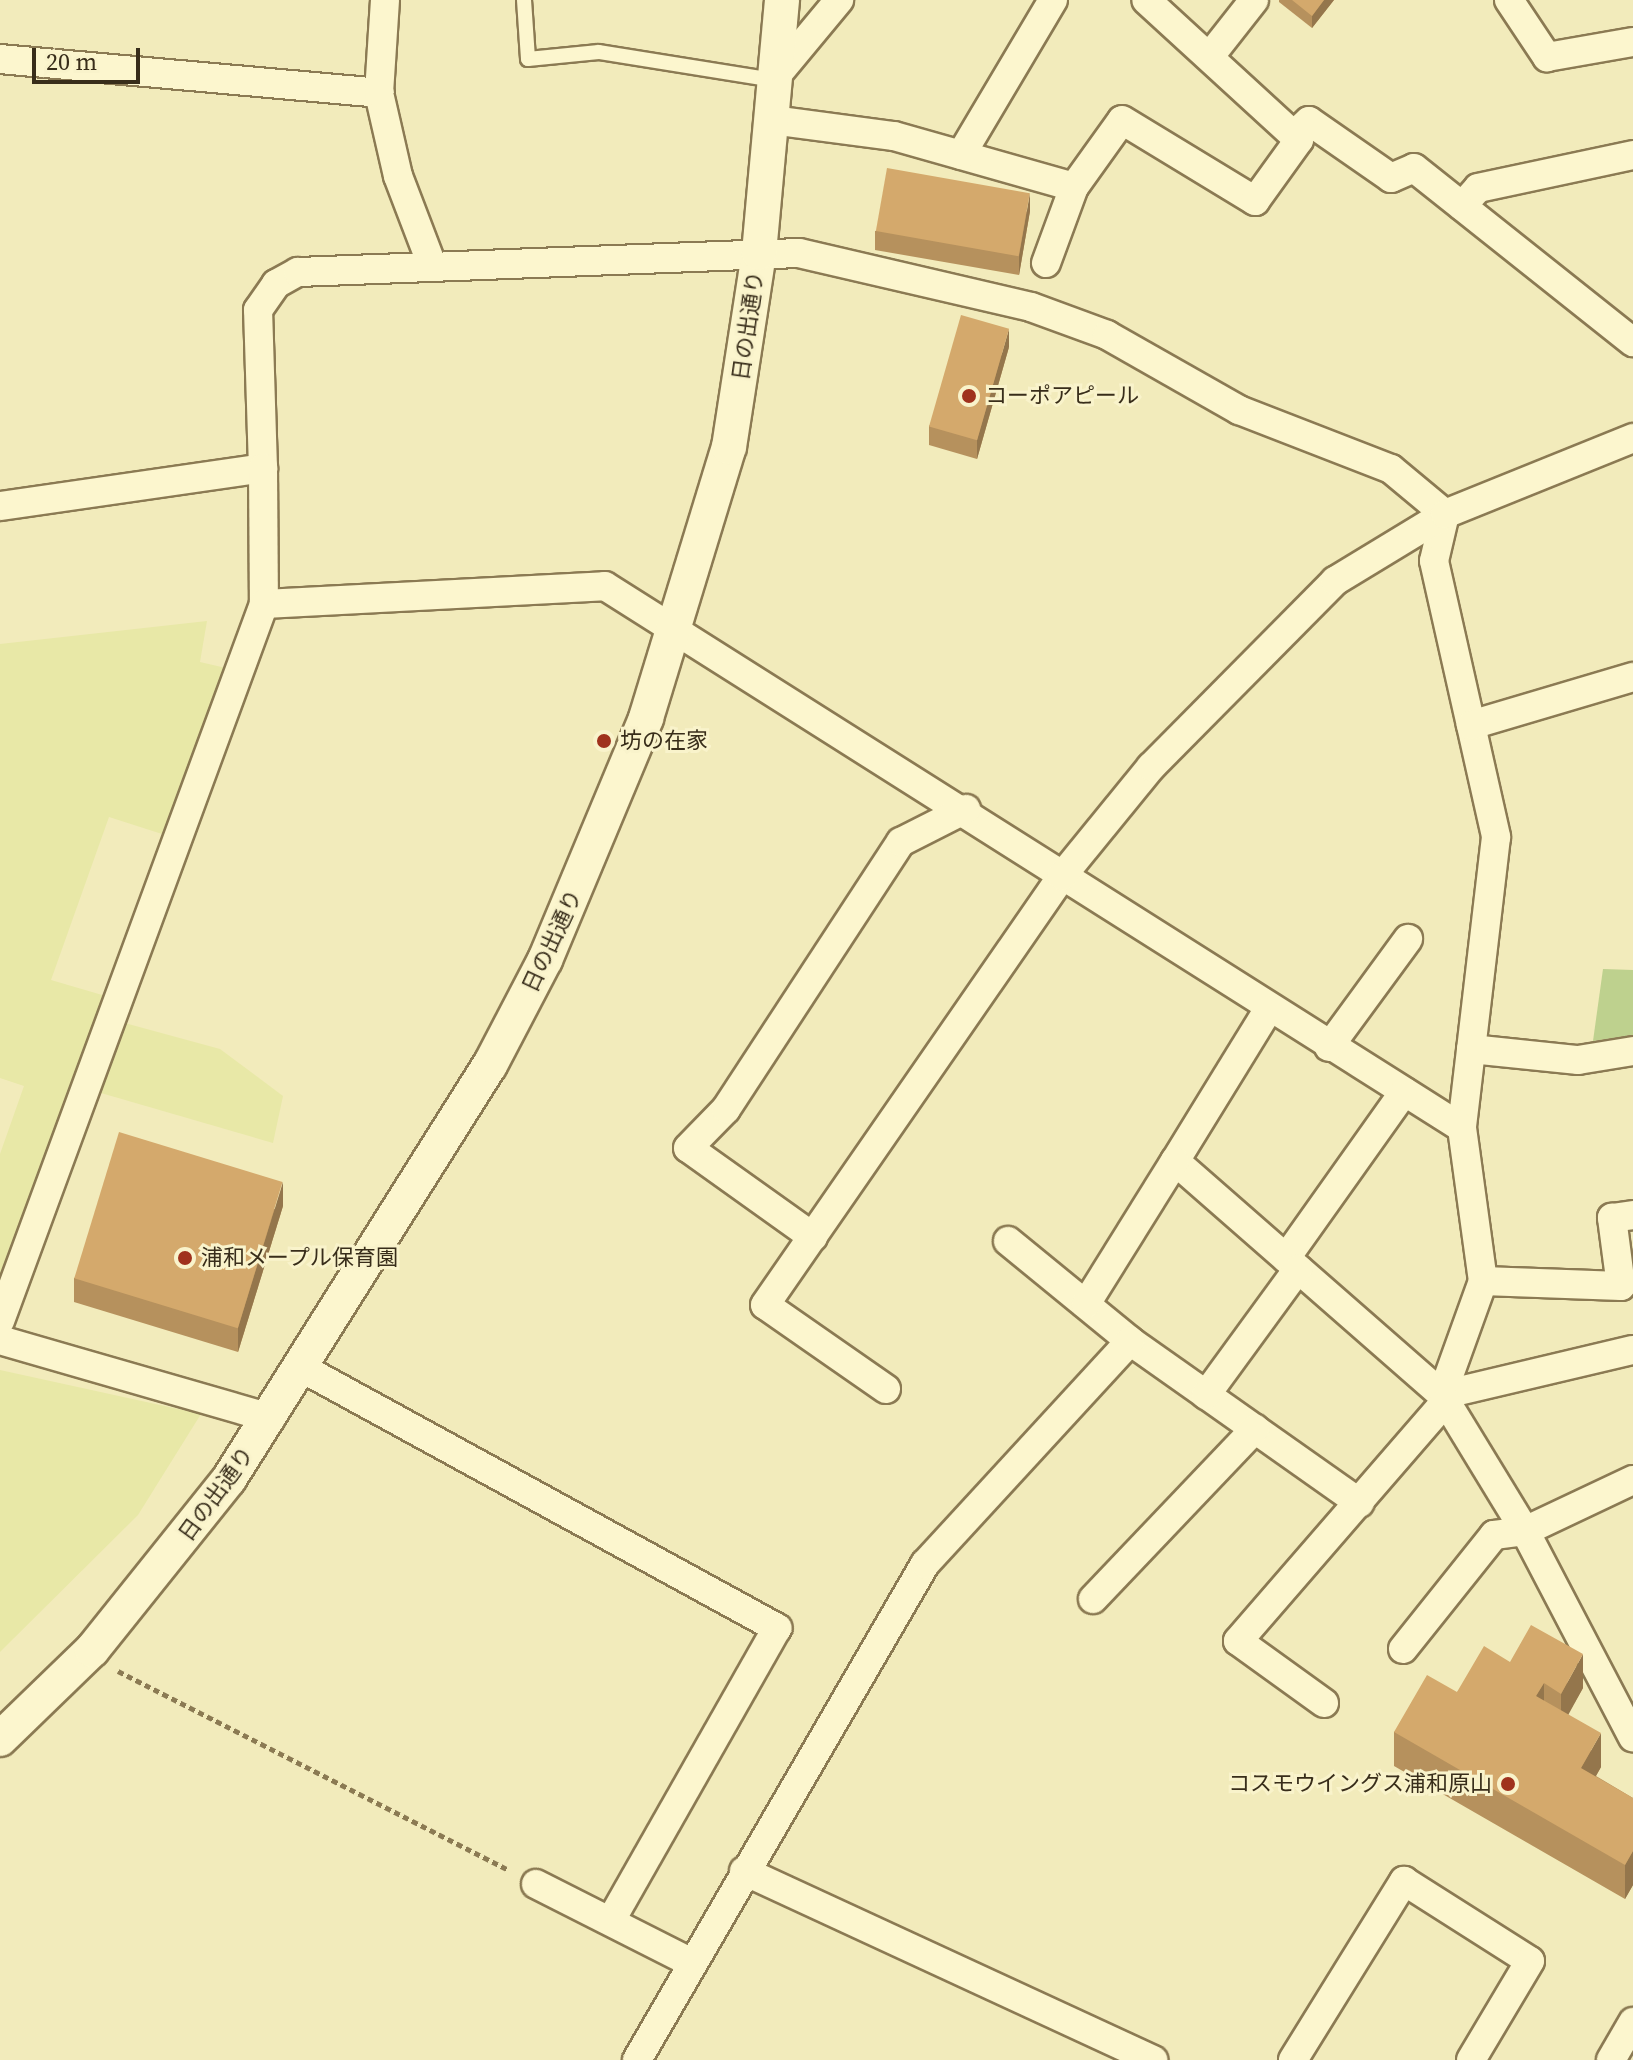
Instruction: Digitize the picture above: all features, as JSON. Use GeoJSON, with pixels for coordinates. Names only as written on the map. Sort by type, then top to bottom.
{"type":"FeatureCollection","features":[{"type":"Feature","properties":{"kind":"street"},"geometry":{"type":"LineString","coordinates":[[385,0],[379,93],[398,176],[432,265]]}},
{"type":"Feature","properties":{"kind":"street","name":"日の出通り"},"geometry":{"type":"LineString","coordinates":[[0,1739],[92,1650],[271,1418],[490,1065],[545,960],[677,629],[729,447],[759,253],[782,0]]}},
{"type":"Feature","properties":{"kind":"street"},"geometry":{"type":"LineString","coordinates":[[776,78],[839,0]]}},
{"type":"Feature","properties":{"kind":"street"},"geometry":{"type":"LineString","coordinates":[[961,155],[1053,0]]}},
{"type":"Feature","properties":{"kind":"street"},"geometry":{"type":"LineString","coordinates":[[1046,263],[1074,187],[1122,120],[1255,201],[1299,140],[1146,0]]}},
{"type":"Feature","properties":{"kind":"street"},"geometry":{"type":"LineString","coordinates":[[1210,56],[1254,0]]}},
{"type":"Feature","properties":{"kind":"street"},"geometry":{"type":"LineString","coordinates":[[1509,0],[1547,57],[1633,42]]}},
{"type":"Feature","properties":{"kind":"street"},"geometry":{"type":"LineString","coordinates":[[0,59],[379,93]]}},
{"type":"Feature","properties":{"kind":"street"},"geometry":{"type":"LineString","coordinates":[[772,120],[894,136],[1074,187]]}},
{"type":"Feature","properties":{"kind":"street"},"geometry":{"type":"LineString","coordinates":[[1295,134],[1309,121],[1391,178],[1414,168],[1633,342]]}},
{"type":"Feature","properties":{"kind":"street"},"geometry":{"type":"LineString","coordinates":[[1462,206],[1478,188],[1633,155]]}},
{"type":"Feature","properties":{"kind":"street"},"geometry":{"type":"LineString","coordinates":[[0,1321],[264,604],[258,310],[276,284],[298,272],[432,265],[759,253],[830,260],[1031,307],[1094,330],[1239,410],[1391,469],[1445,514]]}},
{"type":"Feature","properties":{"kind":"street"},"geometry":{"type":"LineString","coordinates":[[886,1389],[765,1305],[1062,876],[1151,767],[1335,581],[1445,514],[1633,438]]}},
{"type":"Feature","properties":{"kind":"street"},"geometry":{"type":"LineString","coordinates":[[0,506],[263,468]]}},
{"type":"Feature","properties":{"kind":"street"},"geometry":{"type":"LineString","coordinates":[[1324,1703],[1238,1641],[1360,1503],[1444,1398],[1483,1281],[1462,1128],[1496,837],[1434,561],[1445,514]]}},
{"type":"Feature","properties":{"kind":"street"},"geometry":{"type":"LineString","coordinates":[[264,604],[605,586],[966,809],[1062,876],[1268,1010],[1462,1128]]}},
{"type":"Feature","properties":{"kind":"street"},"geometry":{"type":"LineString","coordinates":[[1471,725],[1633,677]]}},
{"type":"Feature","properties":{"kind":"street"},"geometry":{"type":"LineString","coordinates":[[813,1237],[688,1148],[726,1109],[901,842],[966,809]]}},
{"type":"Feature","properties":{"kind":"street"},"geometry":{"type":"LineString","coordinates":[[1329,1047],[1408,939]]}},
{"type":"Feature","properties":{"kind":"street"},"geometry":{"type":"LineString","coordinates":[[1086,1304],[1268,1010]]}},
{"type":"Feature","properties":{"kind":"street"},"geometry":{"type":"LineString","coordinates":[[1471,1049],[1578,1060],[1633,1051]]}},
{"type":"Feature","properties":{"kind":"street"},"geometry":{"type":"LineString","coordinates":[[1206,1395],[1404,1092]]}},
{"type":"Feature","properties":{"kind":"street"},"geometry":{"type":"LineString","coordinates":[[1175,1161],[1444,1398],[1525,1531],[1633,1738]]}},
{"type":"Feature","properties":{"kind":"street"},"geometry":{"type":"LineString","coordinates":[[1483,1281],[1621,1286],[1612,1218],[1633,1215]]}},
{"type":"Feature","properties":{"kind":"street"},"geometry":{"type":"LineString","coordinates":[[1008,1241],[1130,1341],[1360,1503]]}},
{"type":"Feature","properties":{"kind":"street"},"geometry":{"type":"LineString","coordinates":[[0,1340],[271,1418]]}},
{"type":"Feature","properties":{"kind":"street"},"geometry":{"type":"LineString","coordinates":[[637,2060],[690,1962],[925,1564],[1130,1341]]}},
{"type":"Feature","properties":{"kind":"street"},"geometry":{"type":"LineString","coordinates":[[1444,1398],[1633,1350]]}},
{"type":"Feature","properties":{"kind":"street"},"geometry":{"type":"LineString","coordinates":[[302,1368],[777,1628],[612,1918]]}},
{"type":"Feature","properties":{"kind":"street"},"geometry":{"type":"LineString","coordinates":[[1093,1599],[1255,1429]]}},
{"type":"Feature","properties":{"kind":"street"},"geometry":{"type":"LineString","coordinates":[[1403,1649],[1494,1535],[1525,1531],[1633,1480]]}},
{"type":"Feature","properties":{"kind":"street"},"geometry":{"type":"LineString","coordinates":[[744,1871],[1153,2060]]}},
{"type":"Feature","properties":{"kind":"street"},"geometry":{"type":"LineString","coordinates":[[1293,2060],[1404,1881],[1530,1961],[1471,2060]]}},
{"type":"Feature","properties":{"kind":"street"},"geometry":{"type":"LineString","coordinates":[[536,1884],[612,1918],[690,1962]]}},
{"type":"Feature","properties":{"kind":"street"},"geometry":{"type":"LineString","coordinates":[[1611,2060],[1633,2022]]}},
{"type":"Feature","properties":{"kind":"lane"},"geometry":{"type":"LineString","coordinates":[[524,0],[528,59],[599,52],[776,78]]}},
{"type":"Feature","properties":{"kind":"path"},"geometry":{"type":"LineString","coordinates":[[92,1650],[122,1674],[536,1884]]}},
{"type":"Feature","properties":{"kind":"green space"},"geometry":{"type":"Polygon","coordinates":[[[207,621],[200,662],[226,668],[162,834],[109,817],[51,980],[109,997],[0,1293],[0,1154],[24,1086],[0,1078],[0,644],[207,621]]]}},
{"type":"Feature","properties":{"kind":"green space"},"geometry":{"type":"Polygon","coordinates":[[[1603,969],[1633,970],[1633,1035],[1593,1041],[1603,969]]]}},
{"type":"Feature","properties":{"kind":"green space"},"geometry":{"type":"Polygon","coordinates":[[[121,1022],[220,1049],[283,1096],[273,1143],[101,1093],[121,1022]]]}},
{"type":"Feature","properties":{"kind":"green space"},"geometry":{"type":"Polygon","coordinates":[[[0,1370],[201,1414],[138,1515],[0,1652],[0,1370]]]}},
{"type":"Feature","properties":{"kind":"building"},"geometry":{"type":"Polygon","coordinates":[[[1292,0],[1324,0],[1312,16],[1292,0]]]}},
{"type":"Feature","properties":{"kind":"building"},"geometry":{"type":"Polygon","coordinates":[[[887,168],[1030,193],[1019,256],[876,231],[887,168]]]}},
{"type":"Feature","properties":{"kind":"building","name":"コーポアピール"},"geometry":{"type":"Polygon","coordinates":[[[961,315],[1009,329],[977,440],[929,427],[961,315]]]}},
{"type":"Feature","properties":{"kind":"building"},"geometry":{"type":"Polygon","coordinates":[[[119,1132],[283,1182],[238,1328],[74,1278],[119,1132]]]}},
{"type":"Feature","properties":{"kind":"building","name":"コスモウイングス浦和原山"},"geometry":{"type":"Polygon","coordinates":[[[1531,1625],[1583,1654],[1561,1694],[1544,1683],[1536,1696],[1601,1733],[1581,1768],[1633,1798],[1633,1851],[1625,1865],[1394,1732],[1427,1675],[1457,1692],[1484,1646],[1510,1662],[1531,1625]]]}},
{"type":"Feature","properties":{"kind":"place","name":"コーポアピール"},"geometry":{"type":"Point","coordinates":[969,396]}},
{"type":"Feature","properties":{"kind":"place","name":"坊の在家"},"geometry":{"type":"Point","coordinates":[604,741]}},
{"type":"Feature","properties":{"kind":"place","name":"浦和メープル保育園"},"geometry":{"type":"Point","coordinates":[185,1258]}},
{"type":"Feature","properties":{"kind":"place","name":"コスモウイングス浦和原山"},"geometry":{"type":"Point","coordinates":[1508,1784]}}]}
